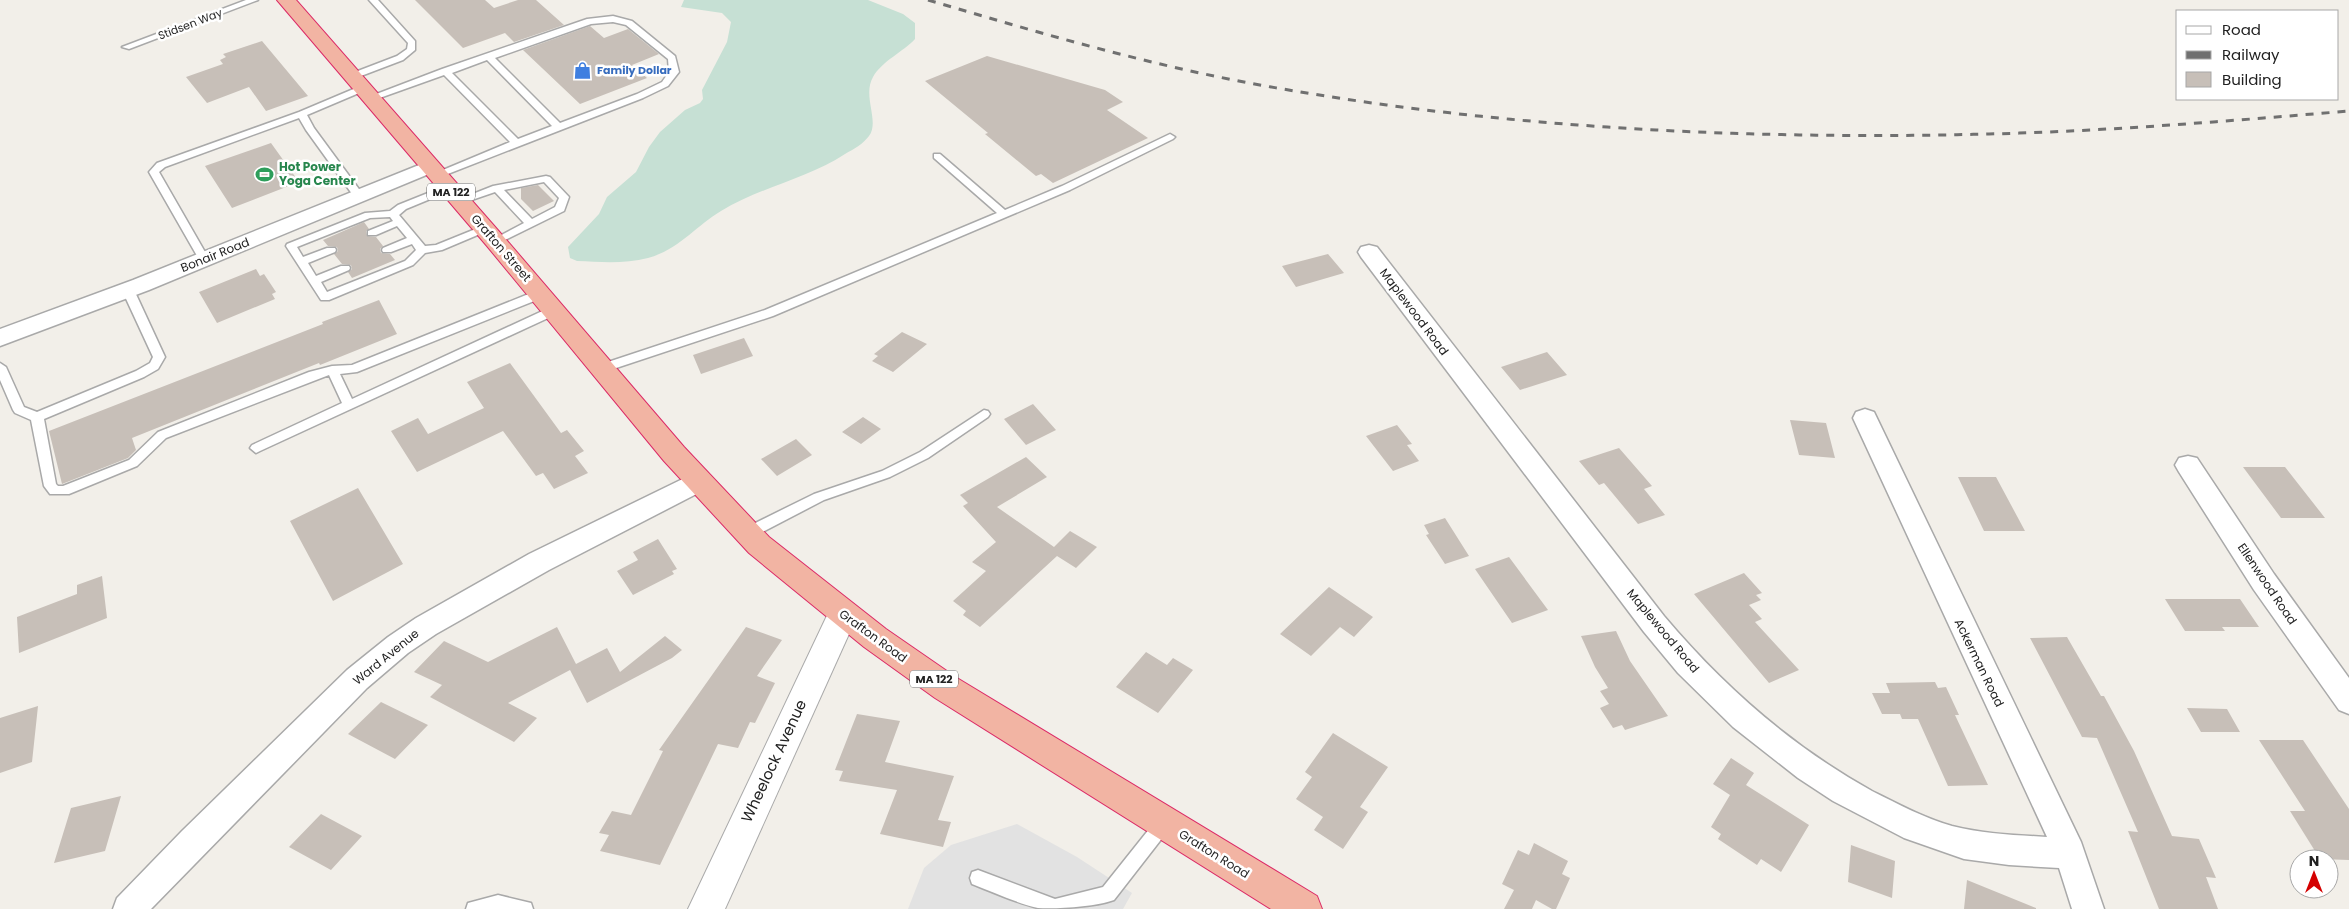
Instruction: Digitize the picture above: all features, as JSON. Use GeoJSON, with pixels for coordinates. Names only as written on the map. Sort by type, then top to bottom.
{"type":"FeatureCollection","features":[{"type":"Feature","properties":{"kind":"highway","name":"Grafton Street"},"geometry":{"type":"LineString","coordinates":[[286,0],[610,376]]}},
{"type":"Feature","properties":{"kind":"highway","name":"Grafton Road"},"geometry":{"type":"LineString","coordinates":[[610,376],[699,481],[748,533],[843,614],[946,688],[1304,909]]}},
{"type":"Feature","properties":{"kind":"street","name":"Bonair Road"},"geometry":{"type":"LineString","coordinates":[[0,338],[128,290],[359,196],[443,183]]}},
{"type":"Feature","properties":{"kind":"street","name":"Maplewood Road"},"geometry":{"type":"LineString","coordinates":[[1369,252],[1428,332],[1688,665],[1768,738],[1856,800],[1934,834],[1951,840],[2000,849],[2070,853]]}},
{"type":"Feature","properties":{"kind":"street","name":"Ackerman Road"},"geometry":{"type":"LineString","coordinates":[[1865,418],[2070,853],[2088,909]]}},
{"type":"Feature","properties":{"kind":"street","name":"Ellenwood Road"},"geometry":{"type":"LineString","coordinates":[[2188,465],[2264,582],[2346,691]]}},
{"type":"Feature","properties":{"kind":"street","name":"Ward Avenue"},"geometry":{"type":"LineString","coordinates":[[129,909],[193,842],[357,679],[398,645],[426,626],[539,562],[699,481]]}},
{"type":"Feature","properties":{"kind":"street","name":"Wheelock Avenue"},"geometry":{"type":"LineString","coordinates":[[706,909],[843,614]]}},
{"type":"Feature","properties":{"kind":"lane","name":"Stidsen Way"},"geometry":{"type":"LineString","coordinates":[[126,47],[254,0]]}},
{"type":"Feature","properties":{"kind":"lane"},"geometry":{"type":"LineString","coordinates":[[204,259],[154,172],[175,160],[302,114],[362,87],[411,50],[412,43],[373,0]]}},
{"type":"Feature","properties":{"kind":"lane"},"geometry":{"type":"LineString","coordinates":[[362,87],[445,71],[590,21],[613,19],[629,23],[672,58],[674,72],[665,84],[640,96],[516,143],[402,207],[396,218],[372,233]]}},
{"type":"Feature","properties":{"kind":"lane"},"geometry":{"type":"LineString","coordinates":[[488,56],[559,127]]}},
{"type":"Feature","properties":{"kind":"lane"},"geometry":{"type":"LineString","coordinates":[[445,71],[516,143]]}},
{"type":"Feature","properties":{"kind":"lane"},"geometry":{"type":"LineString","coordinates":[[302,114],[309,128],[359,196]]}},
{"type":"Feature","properties":{"kind":"lane"},"geometry":{"type":"LineString","coordinates":[[610,376],[768,313],[1066,188],[1170,137]]}},
{"type":"Feature","properties":{"kind":"lane"},"geometry":{"type":"LineString","coordinates":[[937,156],[1004,214]]}},
{"type":"Feature","properties":{"kind":"lane"},"geometry":{"type":"LineString","coordinates":[[422,250],[396,218],[369,215],[292,246],[325,297],[409,263],[422,250],[438,248],[530,224],[560,210],[564,197],[546,179],[497,188],[443,183]]}},
{"type":"Feature","properties":{"kind":"lane"},"geometry":{"type":"LineString","coordinates":[[497,188],[530,224]]}},
{"type":"Feature","properties":{"kind":"lane"},"geometry":{"type":"LineString","coordinates":[[387,250],[413,240]]}},
{"type":"Feature","properties":{"kind":"lane"},"geometry":{"type":"LineString","coordinates":[[302,261],[331,250]]}},
{"type":"Feature","properties":{"kind":"lane"},"geometry":{"type":"LineString","coordinates":[[314,281],[345,268]]}},
{"type":"Feature","properties":{"kind":"lane"},"geometry":{"type":"LineString","coordinates":[[0,367],[20,410],[37,417],[140,374],[154,366],[159,357],[128,290]]}},
{"type":"Feature","properties":{"kind":"lane"},"geometry":{"type":"LineString","coordinates":[[37,417],[50,486],[55,492],[64,491],[133,463],[142,457],[150,444],[162,435],[313,375],[332,370],[353,369],[540,294]]}},
{"type":"Feature","properties":{"kind":"lane"},"geometry":{"type":"LineString","coordinates":[[256,448],[555,310]]}},
{"type":"Feature","properties":{"kind":"lane"},"geometry":{"type":"LineString","coordinates":[[332,370],[349,405]]}},
{"type":"Feature","properties":{"kind":"lane"},"geometry":{"type":"LineString","coordinates":[[748,533],[819,497],[886,474],[924,455],[984,414]]}},
{"type":"Feature","properties":{"kind":"lane"},"geometry":{"type":"LineString","coordinates":[[978,878],[1056,907],[1108,894],[1164,823]]}},
{"type":"Feature","properties":{"kind":"lane"},"geometry":{"type":"LineString","coordinates":[[474,909],[498,903],[525,909]]}},
{"type":"Feature","properties":{"kind":"green space"},"geometry":{"type":"Polygon","coordinates":[[[684,0],[868,0],[903,14],[915,23],[915,39],[887,61],[873,77],[869,92],[873,123],[872,130],[867,139],[855,148],[830,163],[751,195],[721,211],[678,244],[659,254],[631,261],[577,261],[570,258],[568,247],[599,214],[607,197],[636,172],[649,147],[660,132],[685,110],[700,103],[703,99],[702,90],[727,42],[731,22],[722,13],[681,7],[684,0]]]}},
{"type":"Feature","properties":{"kind":"shaded area"},"geometry":{"type":"Polygon","coordinates":[[[1017,824],[1077,857],[1132,893],[1123,909],[908,909],[924,868],[951,845],[1017,824]]]}},
{"type":"Feature","properties":{"kind":"building"},"geometry":{"type":"Polygon","coordinates":[[[415,0],[485,0],[494,8],[518,0],[536,0],[564,25],[514,42],[505,33],[463,48],[415,0]]]}},
{"type":"Feature","properties":{"kind":"building"},"geometry":{"type":"Polygon","coordinates":[[[590,26],[604,38],[628,29],[659,54],[632,65],[647,78],[580,104],[523,50],[590,26]]]}},
{"type":"Feature","properties":{"kind":"building"},"geometry":{"type":"Polygon","coordinates":[[[262,41],[308,96],[266,111],[249,87],[207,103],[186,77],[223,64],[220,60],[226,57],[223,54],[262,41]]]}},
{"type":"Feature","properties":{"kind":"building"},"geometry":{"type":"Polygon","coordinates":[[[987,56],[1105,90],[1123,102],[1107,110],[1148,138],[1053,183],[1041,174],[1036,176],[925,81],[987,56]]]}},
{"type":"Feature","properties":{"kind":"building"},"geometry":{"type":"Polygon","coordinates":[[[271,143],[299,182],[232,208],[205,166],[271,143]]]}},
{"type":"Feature","properties":{"kind":"building"},"geometry":{"type":"Polygon","coordinates":[[[538,185],[554,201],[533,211],[521,199],[521,188],[538,185]]]}},
{"type":"Feature","properties":{"kind":"building"},"geometry":{"type":"Polygon","coordinates":[[[364,222],[369,229],[366,231],[367,236],[376,237],[383,246],[380,249],[381,253],[390,254],[395,260],[352,278],[348,272],[352,269],[351,265],[342,264],[334,254],[338,251],[337,247],[328,246],[323,240],[364,222]]]}},
{"type":"Feature","properties":{"kind":"building"},"geometry":{"type":"Polygon","coordinates":[[[1328,254],[1344,273],[1296,287],[1282,266],[1328,254]]]}},
{"type":"Feature","properties":{"kind":"building"},"geometry":{"type":"Polygon","coordinates":[[[256,269],[260,276],[264,274],[276,292],[272,294],[275,299],[217,323],[199,292],[256,269]]]}},
{"type":"Feature","properties":{"kind":"building"},"geometry":{"type":"Polygon","coordinates":[[[379,300],[397,334],[132,438],[136,450],[128,458],[62,484],[49,431],[323,324],[322,322],[379,300]]]}},
{"type":"Feature","properties":{"kind":"building"},"geometry":{"type":"Polygon","coordinates":[[[902,332],[927,344],[893,372],[872,361],[878,356],[874,354],[902,332]]]}},
{"type":"Feature","properties":{"kind":"building"},"geometry":{"type":"Polygon","coordinates":[[[744,338],[753,356],[701,374],[693,355],[744,338]]]}},
{"type":"Feature","properties":{"kind":"building"},"geometry":{"type":"Polygon","coordinates":[[[1547,352],[1567,375],[1520,390],[1501,367],[1547,352]]]}},
{"type":"Feature","properties":{"kind":"building"},"geometry":{"type":"Polygon","coordinates":[[[510,363],[561,433],[567,430],[584,451],[575,456],[588,473],[554,489],[543,473],[536,476],[503,431],[417,472],[391,431],[418,418],[428,434],[484,408],[467,382],[510,363]]]}},
{"type":"Feature","properties":{"kind":"building"},"geometry":{"type":"Polygon","coordinates":[[[1033,404],[1056,430],[1026,445],[1004,419],[1033,404]]]}},
{"type":"Feature","properties":{"kind":"building"},"geometry":{"type":"Polygon","coordinates":[[[863,417],[881,429],[861,444],[842,432],[863,417]]]}},
{"type":"Feature","properties":{"kind":"building"},"geometry":{"type":"Polygon","coordinates":[[[1790,420],[1826,423],[1835,458],[1799,455],[1790,420]]]}},
{"type":"Feature","properties":{"kind":"building"},"geometry":{"type":"Polygon","coordinates":[[[1397,425],[1412,444],[1407,445],[1419,461],[1393,471],[1366,436],[1397,425]]]}},
{"type":"Feature","properties":{"kind":"building"},"geometry":{"type":"Polygon","coordinates":[[[796,439],[812,455],[777,476],[761,459],[796,439]]]}},
{"type":"Feature","properties":{"kind":"building"},"geometry":{"type":"Polygon","coordinates":[[[1619,448],[1652,486],[1644,489],[1665,515],[1638,524],[1604,483],[1599,485],[1579,461],[1619,448]]]}},
{"type":"Feature","properties":{"kind":"building"},"geometry":{"type":"Polygon","coordinates":[[[1026,457],[1047,477],[997,507],[1054,547],[1070,531],[1097,547],[1076,568],[1057,556],[980,627],[963,615],[966,611],[953,601],[986,571],[972,562],[996,542],[963,506],[968,503],[960,495],[1026,457]]]}},
{"type":"Feature","properties":{"kind":"building"},"geometry":{"type":"Polygon","coordinates":[[[2243,467],[2285,467],[2325,518],[2281,518],[2243,467]]]}},
{"type":"Feature","properties":{"kind":"building"},"geometry":{"type":"Polygon","coordinates":[[[1958,477],[1996,477],[2025,531],[1984,531],[1958,477]]]}},
{"type":"Feature","properties":{"kind":"building"},"geometry":{"type":"Polygon","coordinates":[[[358,488],[403,564],[333,601],[290,521],[358,488]]]}},
{"type":"Feature","properties":{"kind":"building"},"geometry":{"type":"Polygon","coordinates":[[[1445,518],[1469,556],[1445,564],[1426,535],[1429,534],[1424,525],[1445,518]]]}},
{"type":"Feature","properties":{"kind":"building"},"geometry":{"type":"Polygon","coordinates":[[[658,539],[677,569],[672,571],[674,574],[633,595],[617,571],[638,560],[633,552],[658,539]]]}},
{"type":"Feature","properties":{"kind":"building"},"geometry":{"type":"Polygon","coordinates":[[[1509,557],[1548,610],[1512,623],[1475,569],[1509,557]]]}},
{"type":"Feature","properties":{"kind":"building"},"geometry":{"type":"Polygon","coordinates":[[[1744,573],[1762,593],[1756,595],[1761,600],[1749,605],[1762,619],[1755,622],[1799,670],[1769,683],[1694,594],[1744,573]]]}},
{"type":"Feature","properties":{"kind":"building"},"geometry":{"type":"Polygon","coordinates":[[[102,576],[107,618],[19,653],[17,617],[77,594],[77,585],[102,576]]]}},
{"type":"Feature","properties":{"kind":"building"},"geometry":{"type":"Polygon","coordinates":[[[1329,587],[1373,617],[1354,637],[1340,627],[1311,656],[1280,634],[1329,587]]]}},
{"type":"Feature","properties":{"kind":"building"},"geometry":{"type":"Polygon","coordinates":[[[2165,599],[2240,599],[2259,627],[2222,627],[2225,631],[2185,631],[2165,599]]]}},
{"type":"Feature","properties":{"kind":"building"},"geometry":{"type":"Polygon","coordinates":[[[557,627],[576,664],[607,648],[620,672],[665,636],[682,650],[672,658],[587,703],[570,670],[508,703],[537,718],[514,742],[430,697],[442,685],[414,672],[444,641],[488,662],[557,627]]]}},
{"type":"Feature","properties":{"kind":"building"},"geometry":{"type":"Polygon","coordinates":[[[746,627],[782,640],[757,676],[775,683],[755,723],[750,722],[738,748],[718,744],[660,865],[600,851],[609,835],[599,833],[612,811],[631,815],[663,751],[659,750],[746,627]]]}},
{"type":"Feature","properties":{"kind":"building"},"geometry":{"type":"Polygon","coordinates":[[[1616,631],[1630,661],[1668,716],[1625,730],[1622,725],[1613,728],[1600,708],[1609,704],[1600,691],[1608,688],[1595,667],[1581,636],[1616,631]]]}},
{"type":"Feature","properties":{"kind":"building"},"geometry":{"type":"Polygon","coordinates":[[[2067,637],[2101,696],[2104,696],[2134,751],[2172,836],[2199,839],[2216,878],[2206,877],[2218,909],[2159,909],[2128,831],[2138,832],[2097,738],[2082,737],[2030,638],[2067,637]]]}},
{"type":"Feature","properties":{"kind":"building"},"geometry":{"type":"Polygon","coordinates":[[[1146,652],[1167,665],[1173,658],[1193,670],[1158,713],[1116,687],[1146,652]]]}},
{"type":"Feature","properties":{"kind":"building"},"geometry":{"type":"Polygon","coordinates":[[[1935,682],[1938,688],[1946,687],[1959,715],[1955,715],[1988,785],[1948,786],[1918,719],[1902,719],[1900,714],[1882,714],[1872,693],[1890,693],[1886,683],[1935,682]]]}},
{"type":"Feature","properties":{"kind":"building"},"geometry":{"type":"Polygon","coordinates":[[[381,702],[428,725],[395,759],[348,734],[381,702]]]}},
{"type":"Feature","properties":{"kind":"building"},"geometry":{"type":"Polygon","coordinates":[[[38,706],[32,762],[0,773],[0,718],[38,706]]]}},
{"type":"Feature","properties":{"kind":"building"},"geometry":{"type":"Polygon","coordinates":[[[2187,708],[2227,709],[2240,732],[2201,732],[2187,708]]]}},
{"type":"Feature","properties":{"kind":"building"},"geometry":{"type":"Polygon","coordinates":[[[857,714],[900,721],[885,762],[954,776],[938,820],[951,822],[943,847],[880,834],[897,790],[839,781],[843,771],[835,770],[857,714]]]}},
{"type":"Feature","properties":{"kind":"building"},"geometry":{"type":"Polygon","coordinates":[[[1333,733],[1388,767],[1360,807],[1368,812],[1343,849],[1314,830],[1323,817],[1296,799],[1312,777],[1305,772],[1333,733]]]}},
{"type":"Feature","properties":{"kind":"building"},"geometry":{"type":"Polygon","coordinates":[[[2259,740],[2303,740],[2349,809],[2349,860],[2339,860],[2339,849],[2314,849],[2290,811],[2305,811],[2259,740]]]}},
{"type":"Feature","properties":{"kind":"building"},"geometry":{"type":"Polygon","coordinates":[[[1731,758],[1754,773],[1746,785],[1809,825],[1781,872],[1761,859],[1757,865],[1718,839],[1721,834],[1711,827],[1730,795],[1713,784],[1731,758]]]}},
{"type":"Feature","properties":{"kind":"building"},"geometry":{"type":"Polygon","coordinates":[[[121,796],[105,851],[54,863],[71,808],[121,796]]]}},
{"type":"Feature","properties":{"kind":"building"},"geometry":{"type":"Polygon","coordinates":[[[321,814],[362,836],[331,870],[289,847],[321,814]]]}},
{"type":"Feature","properties":{"kind":"building"},"geometry":{"type":"Polygon","coordinates":[[[1534,843],[1568,861],[1562,874],[1570,878],[1556,909],[1552,909],[1536,900],[1532,909],[1504,909],[1514,890],[1502,884],[1518,850],[1529,855],[1534,843]]]}},
{"type":"Feature","properties":{"kind":"building"},"geometry":{"type":"Polygon","coordinates":[[[1851,845],[1895,861],[1892,898],[1848,882],[1851,845]]]}},
{"type":"Feature","properties":{"kind":"building"},"geometry":{"type":"Polygon","coordinates":[[[1967,880],[2036,908],[2036,909],[1964,909],[1967,880]]]}},
{"type":"Feature","properties":{"kind":"railway"},"geometry":{"type":"LineString","coordinates":[[928,0],[1101,49],[1233,80],[1365,102],[1454,113],[1632,129],[1810,135],[1989,134],[2079,131],[2349,111]]}},
{"type":"Feature","properties":{"kind":"place","name":"Family Dollar"},"geometry":{"type":"Point","coordinates":[583,70]}},
{"type":"Feature","properties":{"kind":"place","name":"Hot Power Yoga Center"},"geometry":{"type":"Point","coordinates":[265,174]}}]}
